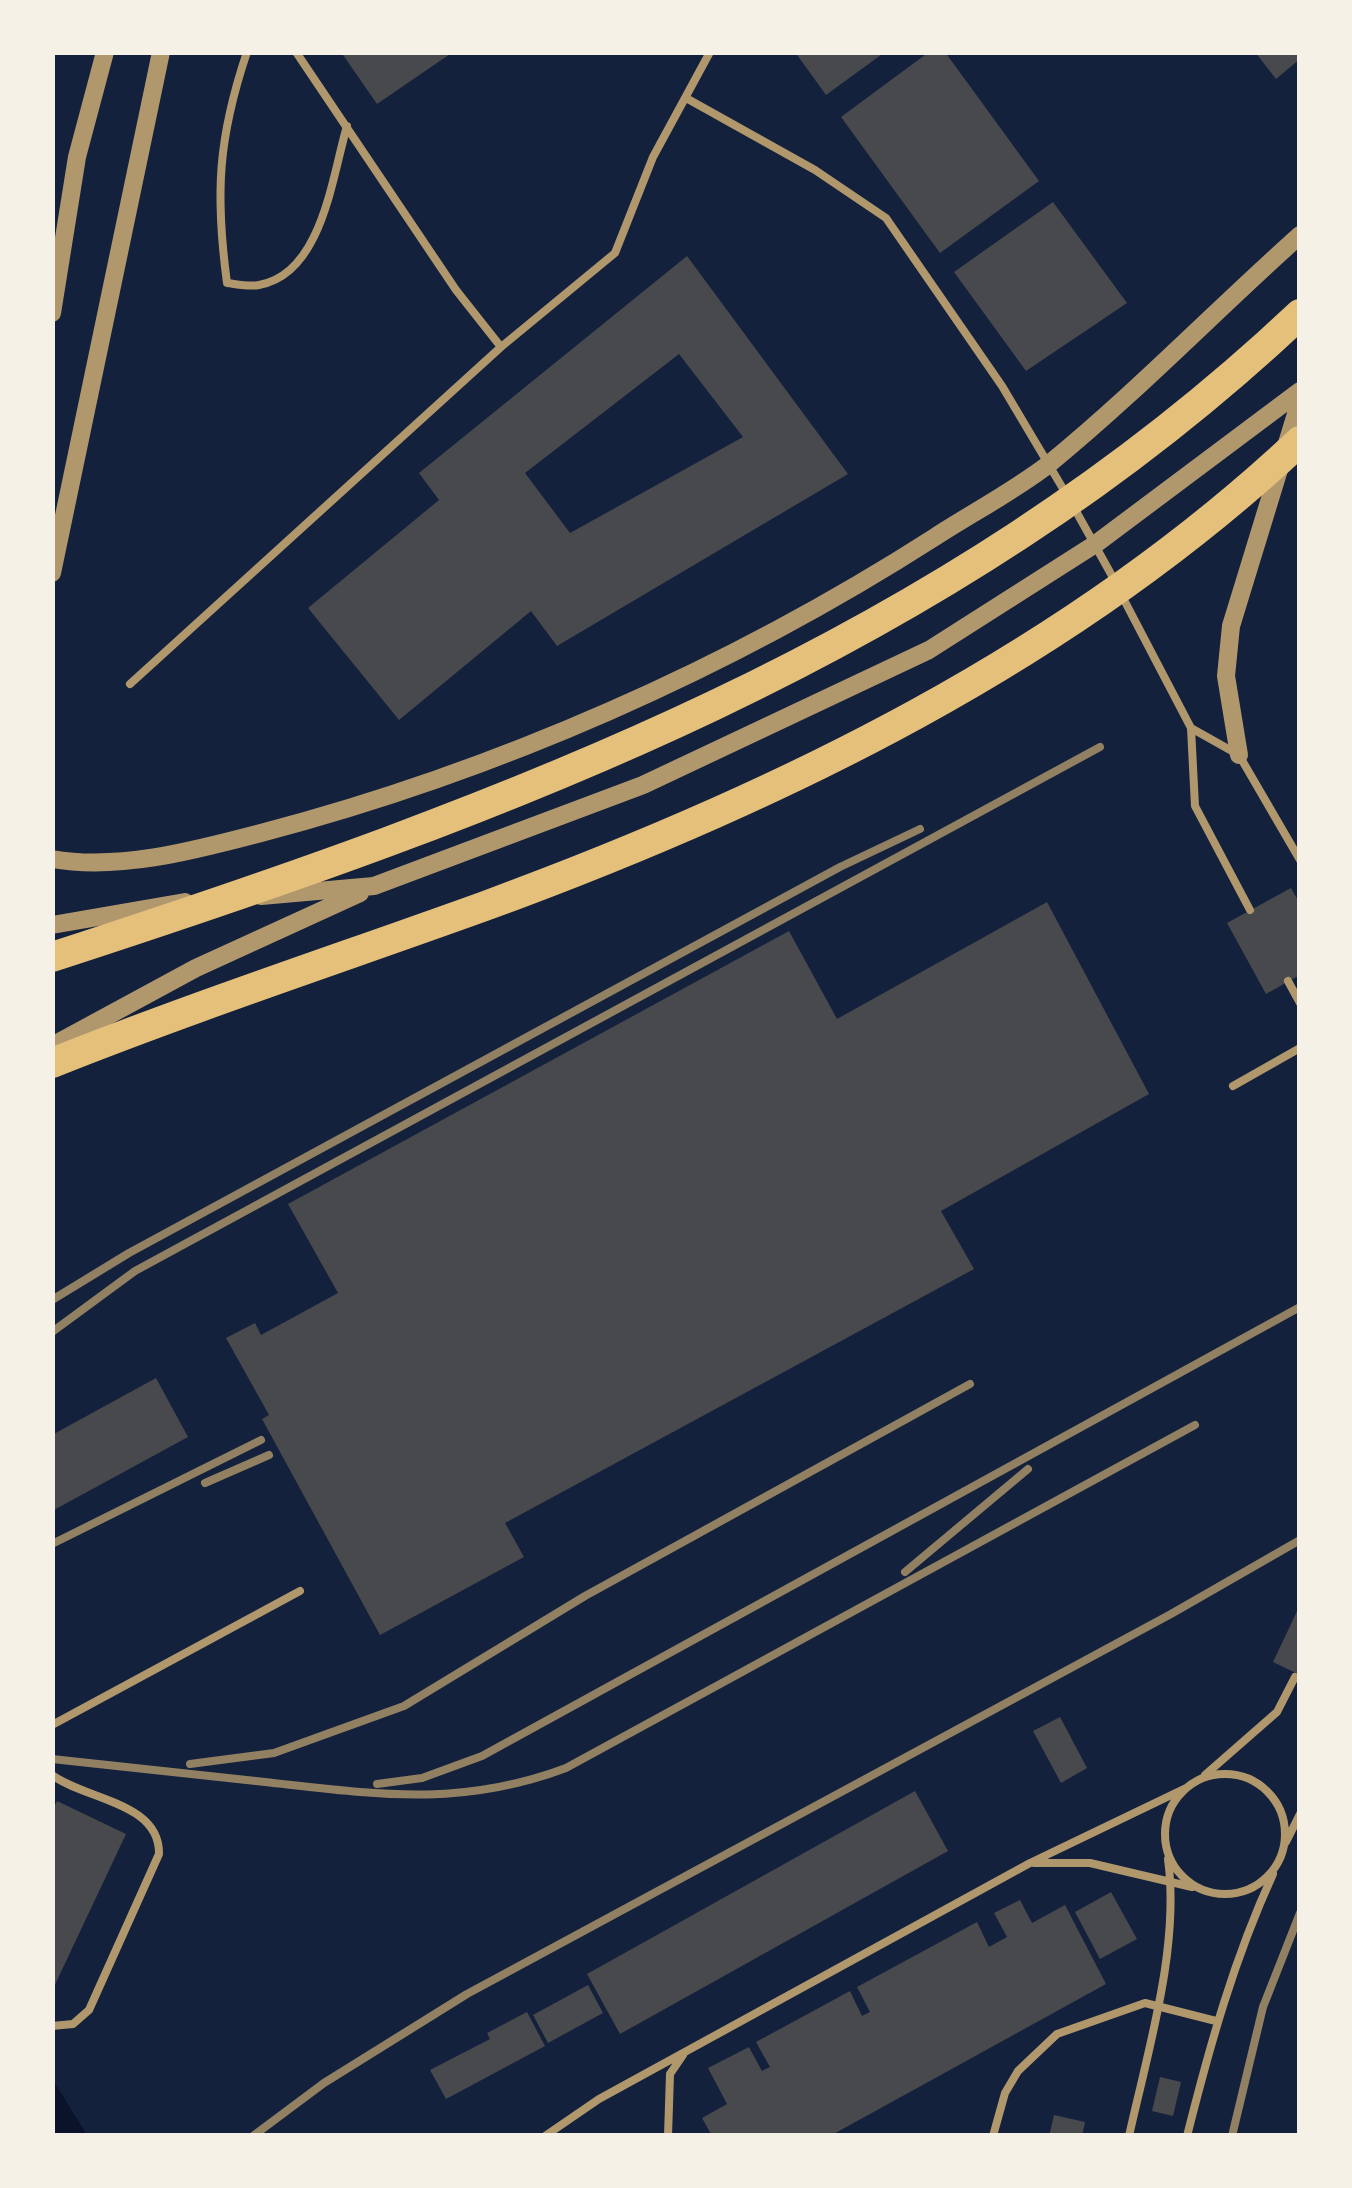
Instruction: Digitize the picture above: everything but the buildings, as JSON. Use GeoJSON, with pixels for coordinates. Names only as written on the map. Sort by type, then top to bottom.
{"type":"FeatureCollection","features":[{"type":"Feature","properties":{"kind":"highway"},"geometry":{"type":"LineString","coordinates":[[52,957],[284,882],[521,792],[683,722],[839,645],[980,564],[1134,452],[1300,314]]}},
{"type":"Feature","properties":{"kind":"highway"},"geometry":{"type":"LineString","coordinates":[[52,1063],[488,905],[713,815],[894,725],[1017,657],[1137,579],[1226,510],[1300,441]]}},
{"type":"Feature","properties":{"kind":"street"},"geometry":{"type":"LineString","coordinates":[[52,313],[77,156],[105,52]]}},
{"type":"Feature","properties":{"kind":"street"},"geometry":{"type":"LineString","coordinates":[[52,573],[161,52]]}},
{"type":"Feature","properties":{"kind":"street"},"geometry":{"type":"LineString","coordinates":[[52,860],[148,858],[332,814],[462,770],[720,658],[888,568],[1048,465],[1300,235]]}},
{"type":"Feature","properties":{"kind":"street"},"geometry":{"type":"LineString","coordinates":[[52,1046],[196,968],[374,886],[643,784],[929,650],[1098,543],[1300,391]]}},
{"type":"Feature","properties":{"kind":"street"},"geometry":{"type":"LineString","coordinates":[[1239,754],[1226,676],[1232,626],[1300,401]]}},
{"type":"Feature","properties":{"kind":"street"},"geometry":{"type":"LineString","coordinates":[[52,925],[152,905],[374,886]]}},
{"type":"Feature","properties":{"kind":"lane"},"geometry":{"type":"LineString","coordinates":[[247,52],[225,117],[217,212],[227,284],[260,286],[302,260],[347,126]]}},
{"type":"Feature","properties":{"kind":"lane"},"geometry":{"type":"LineString","coordinates":[[296,52],[456,290],[501,348]]}},
{"type":"Feature","properties":{"kind":"lane"},"geometry":{"type":"LineString","coordinates":[[130,684],[501,348],[615,254],[653,157],[710,52]]}},
{"type":"Feature","properties":{"kind":"lane"},"geometry":{"type":"LineString","coordinates":[[686,98],[815,170],[886,218],[1002,386],[1098,543],[1191,728],[1195,806],[1250,910]]}},
{"type":"Feature","properties":{"kind":"lane"},"geometry":{"type":"LineString","coordinates":[[1191,728],[1239,754],[1300,860]]}},
{"type":"Feature","properties":{"kind":"lane"},"geometry":{"type":"LineString","coordinates":[[1288,982],[1300,1003]]}},
{"type":"Feature","properties":{"kind":"lane"},"geometry":{"type":"LineString","coordinates":[[1234,1086],[1300,1048]]}},
{"type":"Feature","properties":{"kind":"lane"},"geometry":{"type":"LineString","coordinates":[[52,1724],[300,1590]]}},
{"type":"Feature","properties":{"kind":"lane"},"geometry":{"type":"LineString","coordinates":[[545,2136],[598,2098],[1030,1862],[1186,1788],[1277,1712],[1295,1677]]}},
{"type":"Feature","properties":{"kind":"lane"},"geometry":{"type":"LineString","coordinates":[[1202,1778],[1232,1774],[1261,1785],[1283,1819],[1284,1846]]}},
{"type":"Feature","properties":{"kind":"lane"},"geometry":{"type":"LineString","coordinates":[[52,1775],[144,1818],[157,1832],[159,1854],[89,2010],[73,2024],[52,2026]]}},
{"type":"Feature","properties":{"kind":"lane"},"geometry":{"type":"LineString","coordinates":[[1128,2136],[1159,2004],[1170,1881],[1166,1820],[1186,1788]]}},
{"type":"Feature","properties":{"kind":"lane"},"geometry":{"type":"LineString","coordinates":[[1187,2136],[1216,2021],[1244,1936],[1300,1814]]}},
{"type":"Feature","properties":{"kind":"lane"},"geometry":{"type":"LineString","coordinates":[[1165,1838],[1179,1873],[1211,1893]]}},
{"type":"Feature","properties":{"kind":"lane"},"geometry":{"type":"LineString","coordinates":[[1030,1862],[1090,1863],[1211,1893],[1231,1894],[1251,1889],[1277,1865]]}},
{"type":"Feature","properties":{"kind":"lane"},"geometry":{"type":"LineString","coordinates":[[994,2136],[1005,2094],[1033,2052],[1057,2034],[1108,2014],[1159,2004],[1216,2021]]}},
{"type":"Feature","properties":{"kind":"lane"},"geometry":{"type":"LineString","coordinates":[[668,2136],[670,2074],[692,2047]]}},
{"type":"Feature","properties":{"kind":"water"},"geometry":{"type":"Polygon","coordinates":[[[53,2080],[87,2135],[53,2135],[53,2080]]]}},
{"type":"Feature","properties":{"kind":"railway"},"geometry":{"type":"LineString","coordinates":[[52,1332],[135,1271],[1100,747]]}},
{"type":"Feature","properties":{"kind":"railway"},"geometry":{"type":"LineString","coordinates":[[52,1300],[129,1253],[840,867],[920,829]]}},
{"type":"Feature","properties":{"kind":"railway"},"geometry":{"type":"LineString","coordinates":[[377,1784],[422,1778],[482,1756],[1300,1307]]}},
{"type":"Feature","properties":{"kind":"railway"},"geometry":{"type":"LineString","coordinates":[[190,1764],[274,1753],[404,1706],[585,1596],[970,1384]]}},
{"type":"Feature","properties":{"kind":"railway"},"geometry":{"type":"LineString","coordinates":[[52,1759],[417,1795],[490,1789],[527,1781],[566,1768],[1195,1425]]}},
{"type":"Feature","properties":{"kind":"railway"},"geometry":{"type":"LineString","coordinates":[[52,1544],[261,1440]]}},
{"type":"Feature","properties":{"kind":"railway"},"geometry":{"type":"LineString","coordinates":[[205,1483],[269,1455]]}},
{"type":"Feature","properties":{"kind":"railway"},"geometry":{"type":"LineString","coordinates":[[905,1572],[1028,1469]]}},
{"type":"Feature","properties":{"kind":"railway"},"geometry":{"type":"LineString","coordinates":[[253,2136],[324,2083],[467,1994],[1171,1614],[1300,1540]]}},
{"type":"Feature","properties":{"kind":"railway"},"geometry":{"type":"LineString","coordinates":[[1232,2136],[1263,2007],[1300,1913]]}}]}
